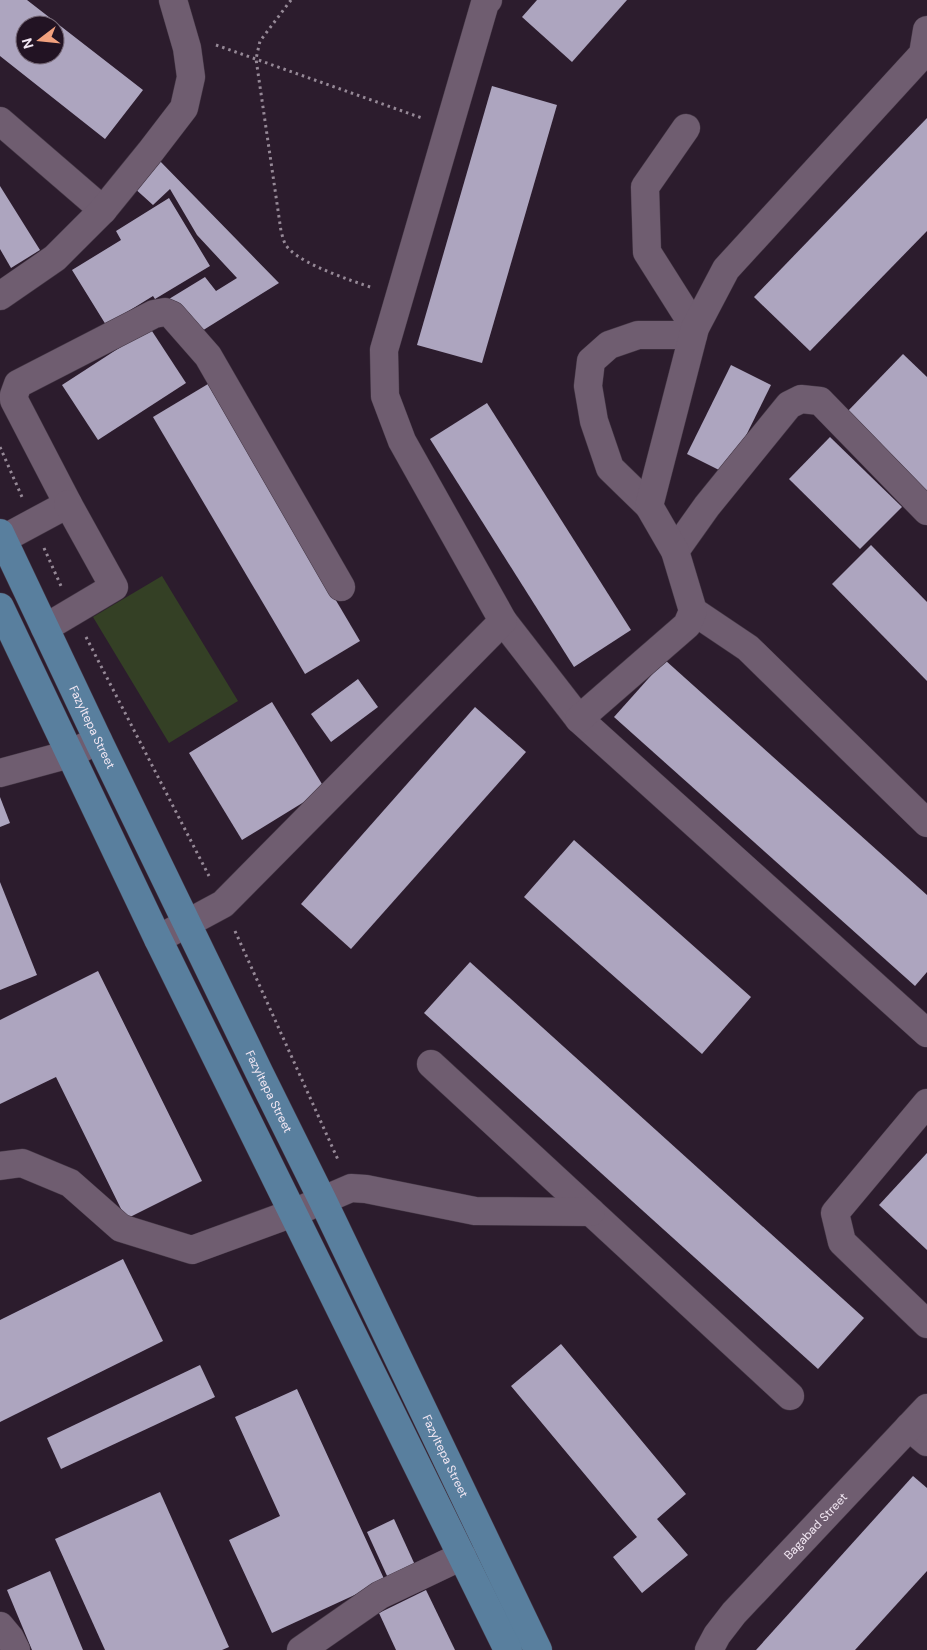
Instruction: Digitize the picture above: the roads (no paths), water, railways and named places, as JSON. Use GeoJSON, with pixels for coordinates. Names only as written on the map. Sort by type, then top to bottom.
{"type":"FeatureCollection","features":[{"type":"Feature","properties":{"kind":"main road","name":"Fazyltepa Street"},"geometry":{"type":"LineString","coordinates":[[1,536],[538,1650]]}},
{"type":"Feature","properties":{"kind":"main road"},"geometry":{"type":"LineString","coordinates":[[0,608],[158,939],[508,1650]]}},
{"type":"Feature","properties":{"kind":"street"},"geometry":{"type":"LineString","coordinates":[[0,296],[55,258],[102,210],[184,108],[191,77],[187,48],[173,0]]}},
{"type":"Feature","properties":{"kind":"street"},"geometry":{"type":"LineString","coordinates":[[488,0],[485,3],[448,127],[384,350],[385,396],[402,441],[503,621],[579,719],[927,1033]]}},
{"type":"Feature","properties":{"kind":"street"},"geometry":{"type":"LineString","coordinates":[[649,506],[694,331],[726,269],[923,54],[927,30]]}},
{"type":"Feature","properties":{"kind":"street"},"geometry":{"type":"LineString","coordinates":[[0,121],[102,210]]}},
{"type":"Feature","properties":{"kind":"street"},"geometry":{"type":"LineString","coordinates":[[686,128],[645,187],[646,252],[694,331]]}},
{"type":"Feature","properties":{"kind":"street"},"geometry":{"type":"LineString","coordinates":[[45,628],[114,587],[14,400],[15,389],[18,384],[154,314],[165,312],[172,315],[208,356],[341,587]]}},
{"type":"Feature","properties":{"kind":"street"},"geometry":{"type":"LineString","coordinates":[[694,331],[638,334],[609,345],[591,361],[588,386],[594,421],[610,468],[649,506],[675,551],[693,611],[748,648],[927,823]]}},
{"type":"Feature","properties":{"kind":"street"},"geometry":{"type":"LineString","coordinates":[[675,551],[707,506],[789,405],[801,399],[820,401],[927,511]]}},
{"type":"Feature","properties":{"kind":"street"},"geometry":{"type":"LineString","coordinates":[[1,536],[33,523],[68,504]]}},
{"type":"Feature","properties":{"kind":"street"},"geometry":{"type":"LineString","coordinates":[[579,719],[687,625],[693,611]]}},
{"type":"Feature","properties":{"kind":"street"},"geometry":{"type":"LineString","coordinates":[[158,939],[223,904],[503,621]]}},
{"type":"Feature","properties":{"kind":"street"},"geometry":{"type":"LineString","coordinates":[[0,773],[70,754],[98,740]]}},
{"type":"Feature","properties":{"kind":"street"},"geometry":{"type":"LineString","coordinates":[[431,1064],[790,1396]]}},
{"type":"Feature","properties":{"kind":"street"},"geometry":{"type":"LineString","coordinates":[[927,1103],[835,1213],[842,1242],[927,1324]]}},
{"type":"Feature","properties":{"kind":"street"},"geometry":{"type":"LineString","coordinates":[[0,1166],[22,1163],[70,1183],[121,1228],[192,1250],[293,1213],[351,1188],[366,1189],[475,1211],[591,1212]]}},
{"type":"Feature","properties":{"kind":"street","name":"Bagabad Street"},"geometry":{"type":"LineString","coordinates":[[709,1650],[717,1635],[734,1613],[921,1426]]}},
{"type":"Feature","properties":{"kind":"street"},"geometry":{"type":"LineString","coordinates":[[301,1650],[380,1595],[462,1556]]}},
{"type":"Feature","properties":{"kind":"street"},"geometry":{"type":"LineString","coordinates":[[0,1626],[10,1638],[16,1650]]}}]}
